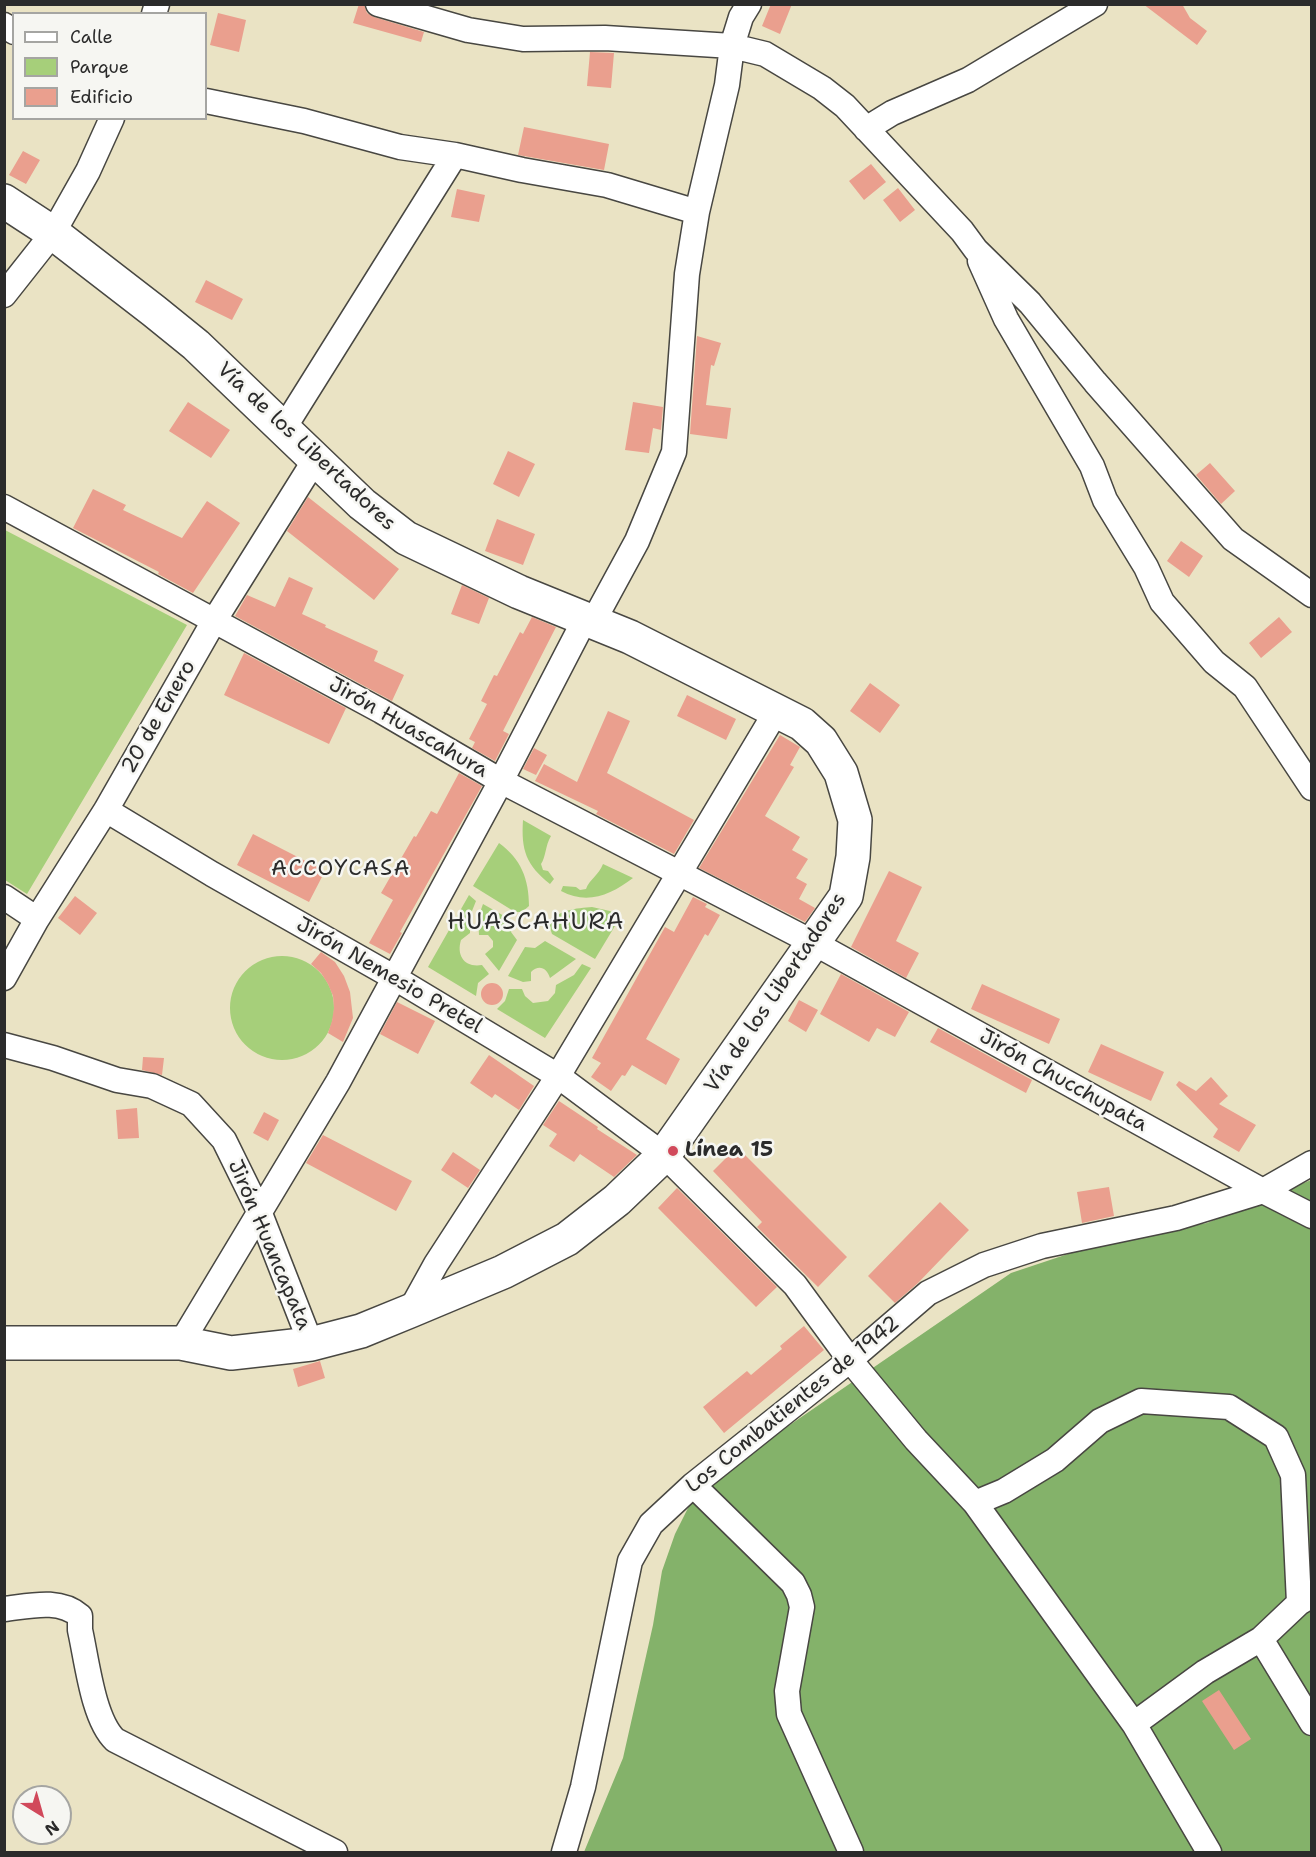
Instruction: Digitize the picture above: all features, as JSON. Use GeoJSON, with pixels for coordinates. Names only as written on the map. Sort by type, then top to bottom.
{"type":"FeatureCollection","features":[{"type":"Feature","properties":{"kind":"highway","name":"Vía de los Libertadores"},"geometry":{"type":"LineString","coordinates":[[4,201],[53,233],[196,345],[362,504],[406,538],[519,592],[630,637],[802,724],[821,741],[841,773],[855,820],[853,857],[846,896],[814,943],[664,1155],[617,1200],[567,1239],[503,1272],[410,1311],[361,1331],[311,1344],[231,1353],[180,1343],[4,1343]]}},
{"type":"Feature","properties":{"kind":"street"},"geometry":{"type":"LineString","coordinates":[[378,4],[468,30],[523,39],[605,38],[732,46],[765,54],[822,88],[845,106],[962,231],[976,250],[1030,303],[1102,390],[1233,539],[1311,595]]}},
{"type":"Feature","properties":{"kind":"street"},"geometry":{"type":"LineString","coordinates":[[866,129],[892,112],[968,80],[1095,4]]}},
{"type":"Feature","properties":{"kind":"street"},"geometry":{"type":"LineString","coordinates":[[180,1343],[338,1082],[589,620],[637,541],[674,452],[687,274],[697,212],[727,85],[732,46],[741,9]]}},
{"type":"Feature","properties":{"kind":"street"},"geometry":{"type":"LineString","coordinates":[[207,101],[304,121],[400,147],[455,155],[607,185],[697,212]]}},
{"type":"Feature","properties":{"kind":"street"},"geometry":{"type":"LineString","coordinates":[[4,295],[53,233],[88,171],[111,120]]}},
{"type":"Feature","properties":{"kind":"street"},"geometry":{"type":"LineString","coordinates":[[284,428],[455,155]]}},
{"type":"Feature","properties":{"kind":"street"},"geometry":{"type":"LineString","coordinates":[[976,250],[1006,319],[1092,466],[1105,500],[1146,567],[1162,602],[1214,662],[1245,687],[1311,788]]}},
{"type":"Feature","properties":{"kind":"street","name":"20 de Enero"},"geometry":{"type":"LineString","coordinates":[[4,978],[37,919],[106,810],[214,621],[316,458]]}},
{"type":"Feature","properties":{"kind":"street","name":"Jirón Huascahura"},"geometry":{"type":"LineString","coordinates":[[4,507],[381,711],[501,781],[814,943]]}},
{"type":"Feature","properties":{"kind":"street"},"geometry":{"type":"LineString","coordinates":[[410,1311],[436,1264],[558,1076],[777,710]]}},
{"type":"Feature","properties":{"kind":"street","name":"Jirón Nemesio Pretel"},"geometry":{"type":"LineString","coordinates":[[106,810],[558,1076],[664,1155],[795,1286],[850,1359],[916,1440],[975,1503],[1134,1724],[1209,1852]]}},
{"type":"Feature","properties":{"kind":"street"},"geometry":{"type":"LineString","coordinates":[[4,897],[37,919]]}},
{"type":"Feature","properties":{"kind":"street","name":"Jirón Chucchupata"},"geometry":{"type":"LineString","coordinates":[[814,943],[1311,1216]]}},
{"type":"Feature","properties":{"kind":"street","name":"Jirón Huancapata"},"geometry":{"type":"LineString","coordinates":[[4,1045],[62,1061],[117,1080],[152,1086],[191,1104],[225,1140],[259,1210],[311,1344]]}},
{"type":"Feature","properties":{"kind":"street"},"geometry":{"type":"LineString","coordinates":[[1263,1191],[1311,1163]]}},
{"type":"Feature","properties":{"kind":"street","name":"Los Combatientes de 1942"},"geometry":{"type":"LineString","coordinates":[[564,1852],[583,1787],[630,1562],[651,1524],[693,1485],[928,1293],[984,1266],[1042,1246],[1176,1218],[1263,1191]]}},
{"type":"Feature","properties":{"kind":"street"},"geometry":{"type":"LineString","coordinates":[[975,1503],[1004,1491],[1055,1460],[1100,1421],[1141,1401],[1229,1407],[1276,1437],[1293,1475],[1305,1599],[1262,1639],[1205,1672],[1134,1724]]}},
{"type":"Feature","properties":{"kind":"street"},"geometry":{"type":"LineString","coordinates":[[693,1485],[793,1583],[799,1595],[802,1607],[787,1691],[789,1714],[851,1852]]}},
{"type":"Feature","properties":{"kind":"street"},"geometry":{"type":"LineString","coordinates":[[4,1609],[56,1604],[72,1609],[80,1616],[80,1630],[99,1717],[115,1740],[335,1852]]}},
{"type":"Feature","properties":{"kind":"street"},"geometry":{"type":"LineString","coordinates":[[1262,1639],[1311,1723]]}},
{"type":"Feature","properties":{"kind":"green space"},"geometry":{"type":"Polygon","coordinates":[[[5,530],[187,625],[27,894],[5,880],[5,530]]]}},
{"type":"Feature","properties":{"kind":"green space"},"geometry":{"type":"Polygon","coordinates":[[[523,820],[551,836],[541,864],[543,870],[548,871],[554,879],[550,884],[535,870],[527,856],[523,840],[523,820]]]}},
{"type":"Feature","properties":{"kind":"green space"},"geometry":{"type":"Polygon","coordinates":[[[499,843],[513,856],[525,878],[529,906],[522,912],[515,912],[473,886],[499,843]]]}},
{"type":"Feature","properties":{"kind":"green space"},"geometry":{"type":"Polygon","coordinates":[[[603,864],[633,878],[616,889],[589,898],[561,891],[563,886],[586,889],[603,864]]]}},
{"type":"Feature","properties":{"kind":"green space"},"geometry":{"type":"Polygon","coordinates":[[[469,895],[476,901],[470,916],[470,933],[461,940],[461,956],[471,965],[482,965],[489,974],[478,983],[476,996],[428,967],[469,895]]]}},
{"type":"Feature","properties":{"kind":"green space"},"geometry":{"type":"Polygon","coordinates":[[[483,904],[513,921],[511,932],[517,940],[499,971],[485,954],[493,947],[493,941],[488,935],[479,935],[478,918],[483,904]]]}},
{"type":"Feature","properties":{"kind":"green space"},"geometry":{"type":"Polygon","coordinates":[[[592,907],[621,916],[595,959],[552,934],[549,925],[561,913],[592,907]]]}},
{"type":"Feature","properties":{"kind":"green space"},"geometry":{"type":"Polygon","coordinates":[[[545,941],[576,959],[550,978],[545,970],[540,968],[531,972],[531,981],[523,982],[508,976],[525,947],[535,948],[545,941]]]}},
{"type":"Feature","properties":{"kind":"green space"},"geometry":{"type":"Polygon","coordinates":[[[282,956],[302,960],[319,971],[330,988],[334,1008],[330,1028],[319,1045],[302,1056],[282,1060],[262,1056],[245,1045],[234,1028],[230,1008],[234,988],[245,971],[262,960],[282,956]]]}},
{"type":"Feature","properties":{"kind":"green space"},"geometry":{"type":"Polygon","coordinates":[[[582,964],[591,968],[545,1038],[497,1009],[505,1001],[509,989],[522,989],[525,996],[533,1003],[548,1001],[555,993],[556,985],[574,975],[582,964]]]}},
{"type":"Feature","properties":{"kind":"green space"},"geometry":{"type":"Polygon","coordinates":[[[1311,1180],[1311,1852],[584,1852],[623,1758],[653,1625],[662,1571],[675,1534],[698,1488],[1011,1273],[1071,1253],[1130,1238],[1207,1223],[1311,1180]]]}},
{"type":"Feature","properties":{"kind":"building"},"geometry":{"type":"Polygon","coordinates":[[[359,4],[364,4],[367,13],[374,17],[424,32],[421,42],[353,23],[359,4]]]}},
{"type":"Feature","properties":{"kind":"building"},"geometry":{"type":"Polygon","coordinates":[[[771,4],[792,4],[780,34],[762,26],[771,4]]]}},
{"type":"Feature","properties":{"kind":"building"},"geometry":{"type":"Polygon","coordinates":[[[1143,4],[1182,4],[1190,18],[1207,31],[1197,45],[1143,4]]]}},
{"type":"Feature","properties":{"kind":"building"},"geometry":{"type":"Polygon","coordinates":[[[218,13],[246,20],[239,52],[210,45],[218,13]]]}},
{"type":"Feature","properties":{"kind":"building"},"geometry":{"type":"Polygon","coordinates":[[[590,52],[614,53],[611,88],[587,86],[590,52]]]}},
{"type":"Feature","properties":{"kind":"building"},"geometry":{"type":"Polygon","coordinates":[[[524,127],[609,144],[604,170],[518,155],[524,127]]]}},
{"type":"Feature","properties":{"kind":"building"},"geometry":{"type":"Polygon","coordinates":[[[23,151],[40,160],[26,184],[9,175],[23,151]]]}},
{"type":"Feature","properties":{"kind":"building"},"geometry":{"type":"Polygon","coordinates":[[[871,164],[886,182],[864,200],[849,181],[871,164]]]}},
{"type":"Feature","properties":{"kind":"building"},"geometry":{"type":"Polygon","coordinates":[[[898,188],[915,210],[900,222],[883,200],[898,188]]]}},
{"type":"Feature","properties":{"kind":"building"},"geometry":{"type":"Polygon","coordinates":[[[457,189],[485,195],[479,222],[451,217],[457,189]]]}},
{"type":"Feature","properties":{"kind":"building"},"geometry":{"type":"Polygon","coordinates":[[[206,280],[243,299],[232,320],[195,302],[206,280]]]}},
{"type":"Feature","properties":{"kind":"building"},"geometry":{"type":"Polygon","coordinates":[[[697,336],[721,343],[714,366],[711,365],[706,405],[731,408],[727,439],[690,434],[697,336]]]}},
{"type":"Feature","properties":{"kind":"building"},"geometry":{"type":"Polygon","coordinates":[[[188,402],[230,430],[211,458],[169,431],[188,402]]]}},
{"type":"Feature","properties":{"kind":"building"},"geometry":{"type":"Polygon","coordinates":[[[633,402],[663,407],[661,430],[653,428],[649,453],[625,450],[633,402]]]}},
{"type":"Feature","properties":{"kind":"building"},"geometry":{"type":"Polygon","coordinates":[[[508,451],[535,464],[519,497],[493,484],[508,451]]]}},
{"type":"Feature","properties":{"kind":"building"},"geometry":{"type":"Polygon","coordinates":[[[1210,463],[1235,491],[1221,504],[1196,475],[1210,463]]]}},
{"type":"Feature","properties":{"kind":"building"},"geometry":{"type":"Polygon","coordinates":[[[93,489],[126,505],[123,510],[182,538],[207,501],[240,523],[193,593],[158,574],[159,572],[73,528],[93,489]]]}},
{"type":"Feature","properties":{"kind":"building"},"geometry":{"type":"Polygon","coordinates":[[[308,497],[399,569],[374,600],[287,531],[308,497]]]}},
{"type":"Feature","properties":{"kind":"building"},"geometry":{"type":"Polygon","coordinates":[[[497,519],[535,534],[523,565],[485,551],[497,519]]]}},
{"type":"Feature","properties":{"kind":"building"},"geometry":{"type":"Polygon","coordinates":[[[1181,541],[1203,556],[1189,577],[1167,561],[1181,541]]]}},
{"type":"Feature","properties":{"kind":"building"},"geometry":{"type":"Polygon","coordinates":[[[289,577],[313,588],[302,614],[378,651],[374,661],[404,675],[392,701],[235,616],[247,595],[275,607],[289,577]]]}},
{"type":"Feature","properties":{"kind":"building"},"geometry":{"type":"Polygon","coordinates":[[[462,585],[489,598],[479,624],[451,614],[462,585]]]}},
{"type":"Feature","properties":{"kind":"building"},"geometry":{"type":"Polygon","coordinates":[[[532,617],[556,627],[503,731],[509,734],[495,761],[472,748],[475,742],[469,739],[487,704],[481,701],[494,675],[497,676],[520,632],[523,634],[532,617]]]}},
{"type":"Feature","properties":{"kind":"building"},"geometry":{"type":"Polygon","coordinates":[[[1279,617],[1292,632],[1261,658],[1249,643],[1279,617]]]}},
{"type":"Feature","properties":{"kind":"building"},"geometry":{"type":"Polygon","coordinates":[[[244,653],[346,708],[329,744],[224,695],[244,653]]]}},
{"type":"Feature","properties":{"kind":"building"},"geometry":{"type":"Polygon","coordinates":[[[870,683],[900,705],[880,733],[850,711],[870,683]]]}},
{"type":"Feature","properties":{"kind":"building"},"geometry":{"type":"Polygon","coordinates":[[[687,695],[736,719],[726,740],[677,716],[687,695]]]}},
{"type":"Feature","properties":{"kind":"building"},"geometry":{"type":"Polygon","coordinates":[[[608,711],[630,721],[607,773],[694,820],[674,854],[596,814],[598,811],[535,781],[544,764],[577,782],[608,711]]]}},
{"type":"Feature","properties":{"kind":"building"},"geometry":{"type":"Polygon","coordinates":[[[780,735],[800,747],[790,765],[794,767],[765,816],[800,837],[792,850],[808,859],[796,878],[807,884],[799,899],[815,908],[805,922],[699,868],[780,735]]]}},
{"type":"Feature","properties":{"kind":"building"},"geometry":{"type":"Polygon","coordinates":[[[534,748],[547,755],[536,775],[523,769],[534,748]]]}},
{"type":"Feature","properties":{"kind":"building"},"geometry":{"type":"Polygon","coordinates":[[[459,773],[482,786],[390,954],[369,943],[393,900],[381,893],[431,811],[437,814],[459,773]]]}},
{"type":"Feature","properties":{"kind":"building"},"geometry":{"type":"Polygon","coordinates":[[[253,834],[325,871],[309,902],[237,865],[253,834]]]}},
{"type":"Feature","properties":{"kind":"building"},"geometry":{"type":"Polygon","coordinates":[[[889,871],[922,887],[896,941],[919,953],[906,978],[851,947],[889,871]]]}},
{"type":"Feature","properties":{"kind":"building"},"geometry":{"type":"Polygon","coordinates":[[[75,896],[97,913],[80,935],[58,918],[75,896]]]}},
{"type":"Feature","properties":{"kind":"building"},"geometry":{"type":"Polygon","coordinates":[[[693,897],[707,904],[705,907],[720,915],[708,936],[705,934],[646,1039],[680,1059],[666,1085],[632,1065],[611,1091],[591,1077],[601,1063],[592,1058],[665,927],[674,932],[693,897]]]}},
{"type":"Feature","properties":{"kind":"building"},"geometry":{"type":"Polygon","coordinates":[[[321,952],[335,962],[350,992],[353,1018],[343,1042],[328,1033],[334,1008],[333,996],[321,973],[311,964],[321,952]]]}},
{"type":"Feature","properties":{"kind":"building"},"geometry":{"type":"Polygon","coordinates":[[[841,974],[909,1012],[895,1037],[877,1028],[869,1042],[820,1014],[841,974]]]}},
{"type":"Feature","properties":{"kind":"building"},"geometry":{"type":"Polygon","coordinates":[[[492,983],[500,986],[503,994],[500,1002],[492,1005],[484,1002],[481,994],[484,986],[492,983]]]}},
{"type":"Feature","properties":{"kind":"building"},"geometry":{"type":"Polygon","coordinates":[[[982,984],[1060,1019],[1049,1044],[971,1009],[982,984]]]}},
{"type":"Feature","properties":{"kind":"building"},"geometry":{"type":"Polygon","coordinates":[[[799,1000],[818,1010],[806,1032],[788,1021],[799,1000]]]}},
{"type":"Feature","properties":{"kind":"building"},"geometry":{"type":"Polygon","coordinates":[[[397,1002],[435,1021],[418,1054],[380,1034],[397,1002]]]}},
{"type":"Feature","properties":{"kind":"building"},"geometry":{"type":"Polygon","coordinates":[[[938,1028],[1032,1080],[1026,1093],[930,1042],[938,1028]]]}},
{"type":"Feature","properties":{"kind":"building"},"geometry":{"type":"Polygon","coordinates":[[[1101,1044],[1164,1072],[1151,1101],[1088,1072],[1101,1044]]]}},
{"type":"Feature","properties":{"kind":"building"},"geometry":{"type":"Polygon","coordinates":[[[489,1055],[534,1086],[519,1110],[495,1094],[492,1098],[470,1083],[489,1055]]]}},
{"type":"Feature","properties":{"kind":"building"},"geometry":{"type":"Polygon","coordinates":[[[143,1057],[164,1058],[162,1075],[142,1070],[143,1057]]]}},
{"type":"Feature","properties":{"kind":"building"},"geometry":{"type":"Polygon","coordinates":[[[1211,1077],[1228,1096],[1219,1104],[1256,1125],[1239,1152],[1213,1137],[1218,1129],[1176,1085],[1179,1081],[1196,1091],[1211,1077]]]}},
{"type":"Feature","properties":{"kind":"building"},"geometry":{"type":"Polygon","coordinates":[[[559,1101],[637,1155],[614,1177],[580,1154],[574,1162],[549,1146],[557,1134],[543,1125],[559,1101]]]}},
{"type":"Feature","properties":{"kind":"building"},"geometry":{"type":"Polygon","coordinates":[[[137,1108],[139,1138],[118,1139],[116,1110],[137,1108]]]}},
{"type":"Feature","properties":{"kind":"building"},"geometry":{"type":"Polygon","coordinates":[[[264,1112],[279,1120],[268,1141],[253,1133],[264,1112]]]}},
{"type":"Feature","properties":{"kind":"building"},"geometry":{"type":"Polygon","coordinates":[[[323,1135],[412,1181],[396,1211],[306,1163],[323,1135]]]}},
{"type":"Feature","properties":{"kind":"building"},"geometry":{"type":"Polygon","coordinates":[[[737,1147],[847,1257],[818,1287],[757,1227],[762,1222],[713,1171],[737,1147]]]}},
{"type":"Feature","properties":{"kind":"building"},"geometry":{"type":"Polygon","coordinates":[[[453,1152],[480,1170],[468,1188],[441,1170],[453,1152]]]}},
{"type":"Feature","properties":{"kind":"building"},"geometry":{"type":"Polygon","coordinates":[[[1109,1187],[1114,1216],[1082,1223],[1077,1192],[1109,1187]]]}},
{"type":"Feature","properties":{"kind":"building"},"geometry":{"type":"Polygon","coordinates":[[[677,1188],[777,1287],[756,1307],[658,1208],[677,1188]]]}},
{"type":"Feature","properties":{"kind":"building"},"geometry":{"type":"Polygon","coordinates":[[[940,1202],[969,1230],[918,1283],[895,1303],[868,1276],[940,1202]]]}},
{"type":"Feature","properties":{"kind":"building"},"geometry":{"type":"Polygon","coordinates":[[[804,1326],[824,1350],[724,1433],[703,1407],[747,1371],[751,1375],[782,1349],[780,1346],[804,1326]]]}},
{"type":"Feature","properties":{"kind":"building"},"geometry":{"type":"Polygon","coordinates":[[[320,1361],[325,1378],[298,1387],[293,1369],[320,1361]]]}},
{"type":"Feature","properties":{"kind":"building"},"geometry":{"type":"Polygon","coordinates":[[[1219,1690],[1251,1739],[1234,1750],[1202,1701],[1219,1690]]]}},
{"type":"Feature","properties":{"kind":"place","name":"Línea 15"},"geometry":{"type":"Point","coordinates":[673,1151]}},
{"type":"Feature","properties":{"kind":"district","name":"ACCOYCASA"},"geometry":{"type":"Point","coordinates":[341,869]}},
{"type":"Feature","properties":{"kind":"district","name":"HUASCAHURA"},"geometry":{"type":"Point","coordinates":[536,923]}}]}
